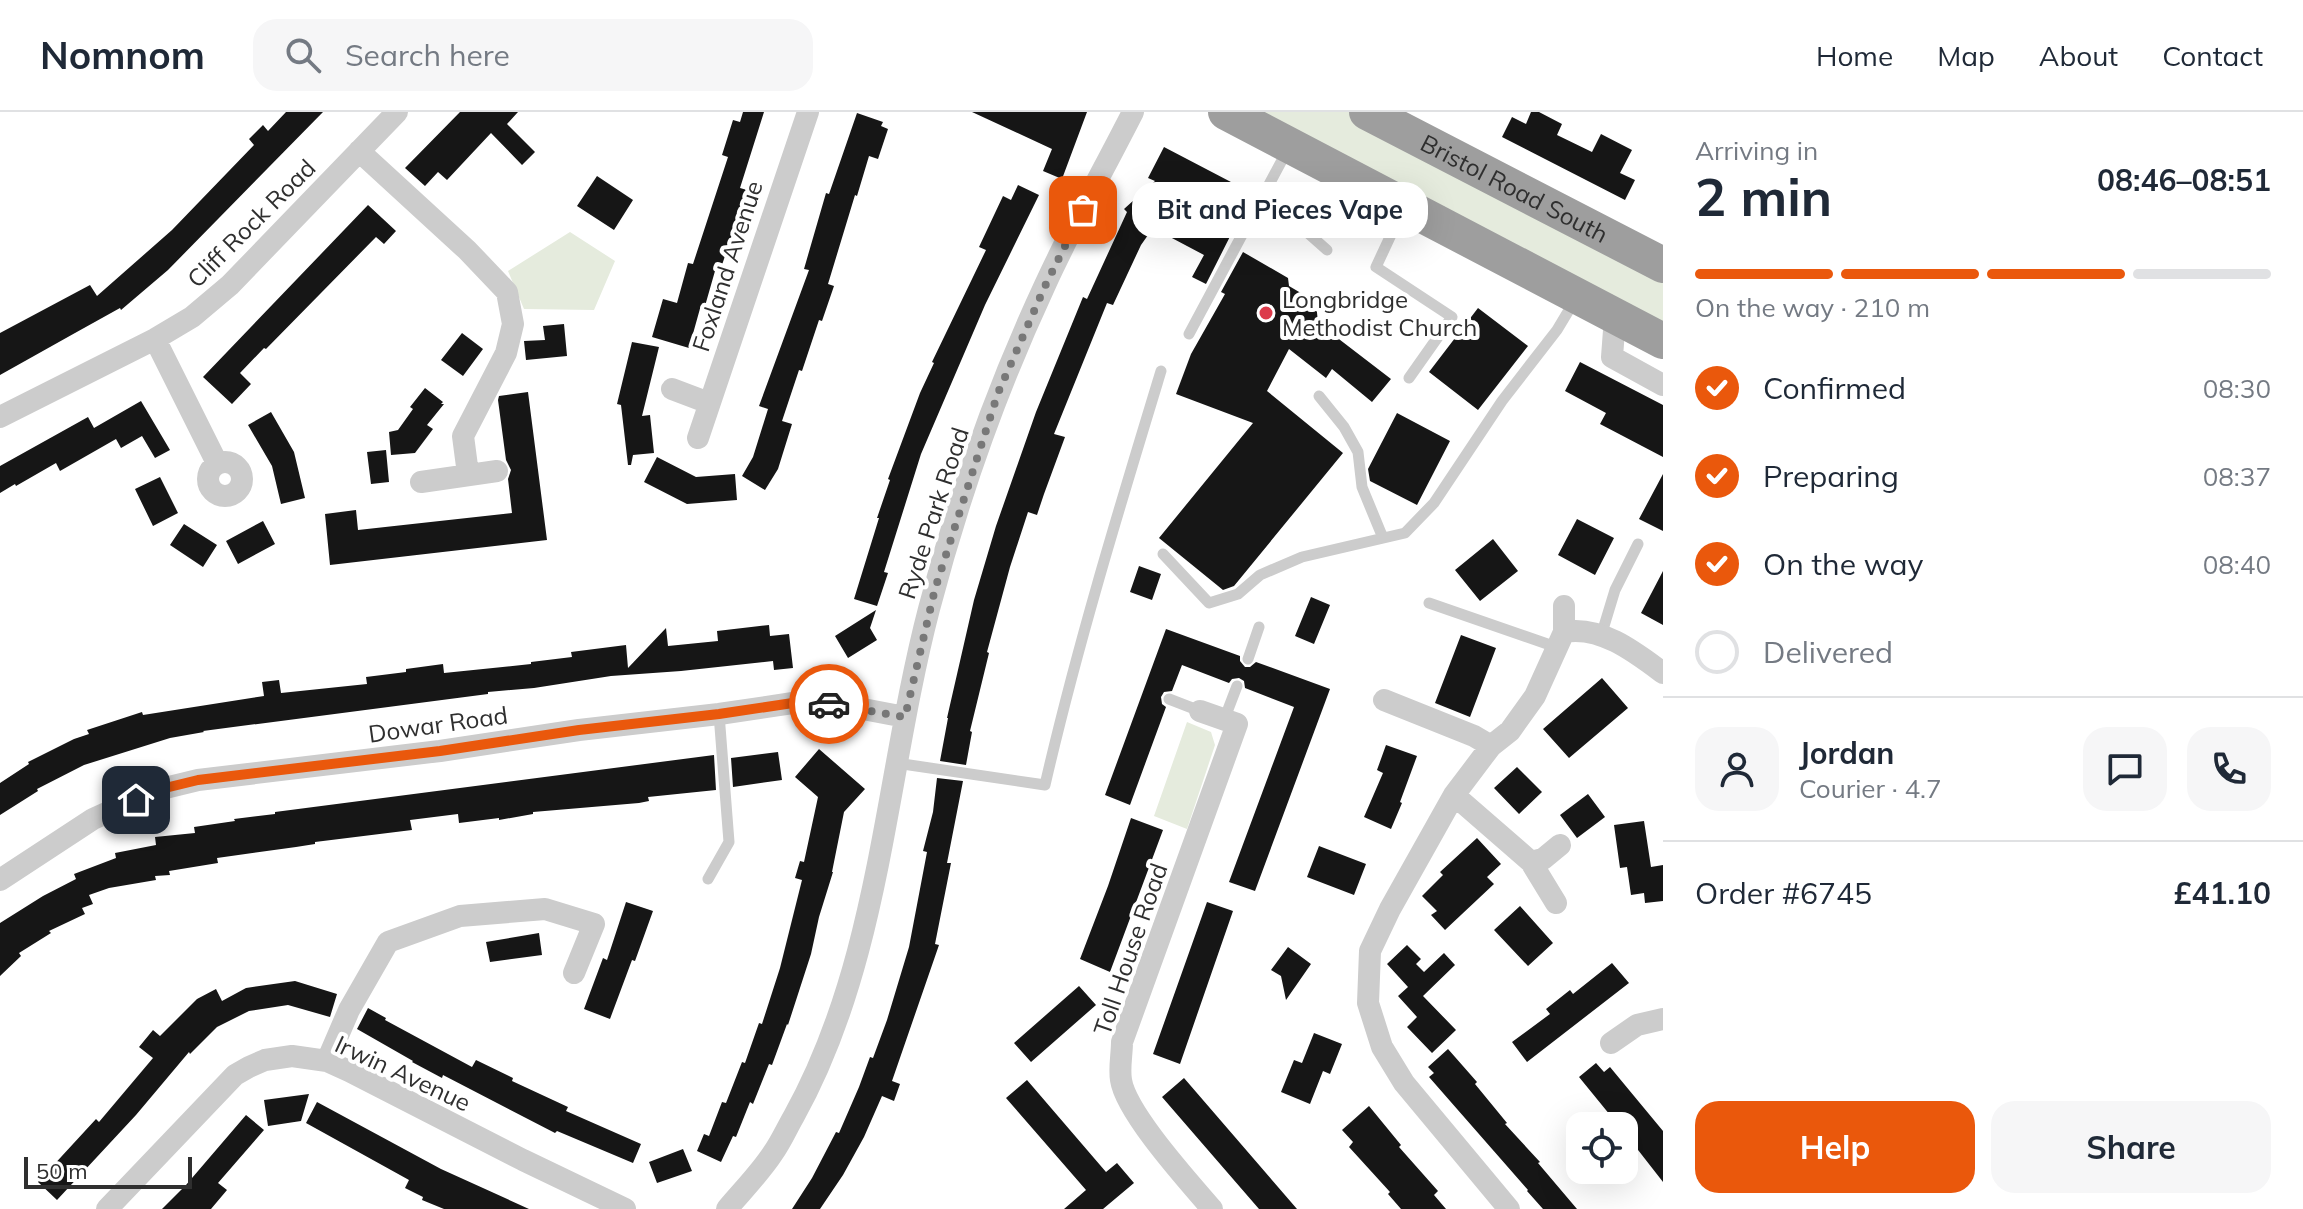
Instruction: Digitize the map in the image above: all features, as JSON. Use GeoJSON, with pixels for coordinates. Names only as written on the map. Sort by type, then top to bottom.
{"type":"FeatureCollection","features":[{"type":"Feature","properties":{"kind":"highway"},"geometry":{"type":"LineString","coordinates":[[1226,112],[1663,341]]}},
{"type":"Feature","properties":{"kind":"highway","name":"Bristol Road South"},"geometry":{"type":"LineString","coordinates":[[1367,112],[1663,265]]}},
{"type":"Feature","properties":{"kind":"street","name":"Cliff Rock Road"},"geometry":{"type":"LineString","coordinates":[[0,417],[155,339],[192,317],[230,285],[397,112]]}},
{"type":"Feature","properties":{"kind":"street","name":"Foxland Avenue"},"geometry":{"type":"LineString","coordinates":[[698,438],[808,112]]}},
{"type":"Feature","properties":{"kind":"street","name":"Ryde Park Road"},"geometry":{"type":"LineString","coordinates":[[727,1209],[773,1153],[802,1102],[836,1022],[869,906],[905,717],[944,558],[998,393],[1046,284],[1133,112]]}},
{"type":"Feature","properties":{"kind":"street"},"geometry":{"type":"LineString","coordinates":[[359,151],[467,250],[507,292],[513,324],[506,353],[463,436],[468,474]]}},
{"type":"Feature","properties":{"kind":"street"},"geometry":{"type":"LineString","coordinates":[[1615,317],[1612,357],[1663,385]]}},
{"type":"Feature","properties":{"kind":"street"},"geometry":{"type":"LineString","coordinates":[[155,339],[217,463]]}},
{"type":"Feature","properties":{"kind":"street"},"geometry":{"type":"LineString","coordinates":[[672,389],[709,403]]}},
{"type":"Feature","properties":{"kind":"street"},"geometry":{"type":"LineString","coordinates":[[421,482],[497,471]]}},
{"type":"Feature","properties":{"kind":"street"},"geometry":{"type":"LineString","coordinates":[[1509,1209],[1404,1083],[1382,1047],[1368,1003],[1370,951],[1454,795],[1491,746],[1510,731],[1535,696],[1560,639],[1564,606]]}},
{"type":"Feature","properties":{"kind":"street"},"geometry":{"type":"LineString","coordinates":[[1560,639],[1580,629],[1636,653],[1663,673]]}},
{"type":"Feature","properties":{"kind":"street"},"geometry":{"type":"LineString","coordinates":[[1384,700],[1474,736],[1491,746]]}},
{"type":"Feature","properties":{"kind":"street","name":"Dowar Road"},"geometry":{"type":"LineString","coordinates":[[0,880],[93,819],[157,790],[198,780],[440,751],[806,701],[905,717]]}},
{"type":"Feature","properties":{"kind":"street"},"geometry":{"type":"LineString","coordinates":[[1200,711],[1224,720]]}},
{"type":"Feature","properties":{"kind":"street","name":"Toll House Road"},"geometry":{"type":"LineString","coordinates":[[1198,1204],[1128,1101],[1121,1080],[1122,1042],[1237,724],[1224,720]]}},
{"type":"Feature","properties":{"kind":"street"},"geometry":{"type":"LineString","coordinates":[[1454,795],[1531,862],[1556,903]]}},
{"type":"Feature","properties":{"kind":"street"},"geometry":{"type":"LineString","coordinates":[[1531,862],[1543,859],[1560,845]]}},
{"type":"Feature","properties":{"kind":"street"},"geometry":{"type":"LineString","coordinates":[[327,1061],[349,1010],[388,942],[460,916],[545,909],[594,924],[574,973]]}},
{"type":"Feature","properties":{"kind":"street"},"geometry":{"type":"LineString","coordinates":[[1611,1043],[1637,1025],[1663,1019]]}},
{"type":"Feature","properties":{"kind":"street","name":"Irwin Avenue"},"geometry":{"type":"LineString","coordinates":[[107,1209],[235,1075],[265,1060],[292,1056],[327,1061],[625,1209]]}},
{"type":"Feature","properties":{"kind":"lane"},"geometry":{"type":"LineString","coordinates":[[1189,334],[1290,145]]}},
{"type":"Feature","properties":{"kind":"lane"},"geometry":{"type":"LineString","coordinates":[[1264,194],[1327,250]]}},
{"type":"Feature","properties":{"kind":"lane"},"geometry":{"type":"LineString","coordinates":[[1405,205],[1376,267],[1452,317],[1409,378]]}},
{"type":"Feature","properties":{"kind":"lane"},"geometry":{"type":"LineString","coordinates":[[1163,554],[1209,603],[1238,594],[1260,575],[1302,557],[1405,533],[1434,503],[1502,401],[1557,330],[1577,296]]}},
{"type":"Feature","properties":{"kind":"lane"},"geometry":{"type":"LineString","coordinates":[[896,763],[1045,785],[1099,577],[1161,371]]}},
{"type":"Feature","properties":{"kind":"lane"},"geometry":{"type":"LineString","coordinates":[[1319,396],[1344,427],[1358,452],[1362,487],[1383,538]]}},
{"type":"Feature","properties":{"kind":"lane"},"geometry":{"type":"LineString","coordinates":[[1601,636],[1615,590],[1638,544]]}},
{"type":"Feature","properties":{"kind":"lane"},"geometry":{"type":"LineString","coordinates":[[1429,603],[1560,639]]}},
{"type":"Feature","properties":{"kind":"lane"},"geometry":{"type":"LineString","coordinates":[[1248,659],[1259,627]]}},
{"type":"Feature","properties":{"kind":"lane"},"geometry":{"type":"LineString","coordinates":[[1224,720],[1237,686]]}},
{"type":"Feature","properties":{"kind":"lane"},"geometry":{"type":"LineString","coordinates":[[1169,699],[1200,711]]}},
{"type":"Feature","properties":{"kind":"lane"},"geometry":{"type":"LineString","coordinates":[[708,879],[729,842],[719,714]]}},
{"type":"Feature","properties":{"kind":"shaded area"},"geometry":{"type":"Polygon","coordinates":[[[1259,112],[1349,112],[1663,275],[1663,326],[1259,112]]]}},
{"type":"Feature","properties":{"kind":"shaded area"},"geometry":{"type":"Polygon","coordinates":[[[570,232],[615,261],[594,310],[524,309],[508,271],[570,232]]]}},
{"type":"Feature","properties":{"kind":"shaded area"},"geometry":{"type":"Polygon","coordinates":[[[1187,722],[1211,732],[1215,745],[1187,829],[1154,816],[1187,722]]]}},
{"type":"Feature","properties":{"kind":"building"},"geometry":{"type":"Polygon","coordinates":[[[286,112],[323,112],[168,270],[121,310],[0,375],[0,333],[90,285],[97,296],[172,230],[254,145],[249,139],[263,125],[268,131],[286,112]]]}},
{"type":"Feature","properties":{"kind":"building"},"geometry":{"type":"Polygon","coordinates":[[[460,112],[518,112],[507,124],[535,152],[522,165],[491,133],[447,180],[438,172],[425,186],[405,168],[460,112]]]}},
{"type":"Feature","properties":{"kind":"building"},"geometry":{"type":"Polygon","coordinates":[[[743,112],[764,112],[740,188],[747,190],[722,265],[717,264],[705,306],[701,305],[689,348],[652,337],[663,299],[677,303],[688,263],[693,264],[728,157],[722,155],[733,120],[740,122],[743,112]]]}},
{"type":"Feature","properties":{"kind":"building"},"geometry":{"type":"Polygon","coordinates":[[[972,112],[1087,112],[1062,179],[1043,171],[1052,149],[972,112]]]}},
{"type":"Feature","properties":{"kind":"building"},"geometry":{"type":"Polygon","coordinates":[[[1531,112],[1539,112],[1562,124],[1557,135],[1592,152],[1601,134],[1632,150],[1620,173],[1635,180],[1625,200],[1502,137],[1512,117],[1526,124],[1531,112]]]}},
{"type":"Feature","properties":{"kind":"building"},"geometry":{"type":"Polygon","coordinates":[[[857,113],[883,122],[881,126],[888,129],[878,159],[869,156],[855,195],[828,284],[834,286],[802,371],[799,370],[782,421],[792,424],[778,469],[765,490],[742,476],[753,457],[768,409],[759,406],[809,270],[804,269],[826,193],[829,194],[857,113]]]}},
{"type":"Feature","properties":{"kind":"building"},"geometry":{"type":"Polygon","coordinates":[[[1164,147],[1252,193],[1206,284],[1192,277],[1204,255],[1153,228],[1141,245],[1113,305],[1107,303],[1054,434],[1065,437],[1037,515],[1028,512],[1010,567],[987,652],[966,765],[940,761],[974,600],[1036,412],[1083,297],[1087,299],[1127,212],[1124,209],[1155,181],[1148,178],[1164,147]]]}},
{"type":"Feature","properties":{"kind":"building"},"geometry":{"type":"Polygon","coordinates":[[[597,176],[633,200],[614,230],[577,206],[597,176]]]}},
{"type":"Feature","properties":{"kind":"building"},"geometry":{"type":"Polygon","coordinates":[[[1018,185],[1039,195],[985,305],[921,454],[884,572],[888,573],[877,606],[854,599],[888,479],[932,362],[986,250],[979,247],[1003,196],[1011,200],[1018,185]]]}},
{"type":"Feature","properties":{"kind":"building"},"geometry":{"type":"Polygon","coordinates":[[[368,205],[396,231],[384,244],[376,237],[240,373],[251,384],[232,404],[203,377],[368,205]]]}},
{"type":"Feature","properties":{"kind":"building"},"geometry":{"type":"Polygon","coordinates":[[[1243,252],[1288,278],[1289,286],[1316,302],[1318,323],[1391,379],[1372,402],[1332,369],[1326,378],[1289,349],[1267,391],[1343,453],[1234,586],[1223,590],[1159,538],[1253,423],[1176,394],[1191,354],[1225,294],[1221,292],[1243,252]]]}},
{"type":"Feature","properties":{"kind":"building"},"geometry":{"type":"Polygon","coordinates":[[[1478,308],[1528,346],[1478,410],[1429,372],[1478,308]]]}},
{"type":"Feature","properties":{"kind":"building"},"geometry":{"type":"Polygon","coordinates":[[[564,324],[567,356],[526,360],[524,341],[545,340],[543,326],[564,324]]]}},
{"type":"Feature","properties":{"kind":"building"},"geometry":{"type":"Polygon","coordinates":[[[462,333],[483,349],[463,376],[441,360],[462,333]]]}},
{"type":"Feature","properties":{"kind":"building"},"geometry":{"type":"Polygon","coordinates":[[[632,342],[659,347],[642,416],[650,415],[654,453],[633,455],[631,465],[628,465],[621,405],[617,404],[632,342]]]}},
{"type":"Feature","properties":{"kind":"building"},"geometry":{"type":"Polygon","coordinates":[[[1580,362],[1663,405],[1663,457],[1600,424],[1606,413],[1565,391],[1580,362]]]}},
{"type":"Feature","properties":{"kind":"building"},"geometry":{"type":"Polygon","coordinates":[[[425,388],[444,404],[427,425],[433,429],[415,453],[391,455],[389,432],[398,430],[425,388]]]}},
{"type":"Feature","properties":{"kind":"building"},"geometry":{"type":"Polygon","coordinates":[[[528,392],[547,540],[330,565],[325,514],[356,510],[358,530],[512,513],[508,479],[511,470],[506,460],[498,400],[499,396],[528,392]]]}},
{"type":"Feature","properties":{"kind":"building"},"geometry":{"type":"Polygon","coordinates":[[[141,401],[170,450],[155,458],[142,436],[121,448],[116,439],[60,471],[56,463],[0,493],[0,466],[88,417],[94,428],[141,401]]]}},
{"type":"Feature","properties":{"kind":"building"},"geometry":{"type":"Polygon","coordinates":[[[271,412],[294,452],[305,498],[281,504],[272,466],[248,425],[271,412]]]}},
{"type":"Feature","properties":{"kind":"building"},"geometry":{"type":"Polygon","coordinates":[[[1397,413],[1450,441],[1417,505],[1370,481],[1368,469],[1397,413]]]}},
{"type":"Feature","properties":{"kind":"building"},"geometry":{"type":"Polygon","coordinates":[[[386,450],[389,482],[371,484],[367,452],[386,450]]]}},
{"type":"Feature","properties":{"kind":"building"},"geometry":{"type":"Polygon","coordinates":[[[657,457],[696,477],[735,474],[737,500],[687,504],[644,482],[657,457]]]}},
{"type":"Feature","properties":{"kind":"building"},"geometry":{"type":"Polygon","coordinates":[[[1663,474],[1663,531],[1639,519],[1663,474]]]}},
{"type":"Feature","properties":{"kind":"building"},"geometry":{"type":"Polygon","coordinates":[[[160,477],[178,513],[153,526],[135,489],[160,477]]]}},
{"type":"Feature","properties":{"kind":"building"},"geometry":{"type":"Polygon","coordinates":[[[1577,519],[1614,538],[1595,575],[1558,555],[1577,519]]]}},
{"type":"Feature","properties":{"kind":"building"},"geometry":{"type":"Polygon","coordinates":[[[263,521],[275,544],[238,564],[226,541],[263,521]]]}},
{"type":"Feature","properties":{"kind":"building"},"geometry":{"type":"Polygon","coordinates":[[[184,524],[217,545],[203,567],[170,545],[184,524]]]}},
{"type":"Feature","properties":{"kind":"building"},"geometry":{"type":"Polygon","coordinates":[[[1493,539],[1518,571],[1480,601],[1455,570],[1493,539]]]}},
{"type":"Feature","properties":{"kind":"building"},"geometry":{"type":"Polygon","coordinates":[[[1139,566],[1161,574],[1152,600],[1130,592],[1139,566]]]}},
{"type":"Feature","properties":{"kind":"building"},"geometry":{"type":"Polygon","coordinates":[[[1663,571],[1663,625],[1641,613],[1663,571]]]}},
{"type":"Feature","properties":{"kind":"building"},"geometry":{"type":"Polygon","coordinates":[[[1311,597],[1330,605],[1314,644],[1295,636],[1311,597]]]}},
{"type":"Feature","properties":{"kind":"building"},"geometry":{"type":"Polygon","coordinates":[[[876,610],[870,628],[877,640],[848,658],[835,636],[876,610]]]}},
{"type":"Feature","properties":{"kind":"building"},"geometry":{"type":"Polygon","coordinates":[[[769,625],[770,636],[789,634],[793,668],[774,670],[773,661],[611,676],[203,731],[84,765],[37,789],[0,815],[0,783],[28,762],[89,734],[87,730],[142,712],[143,715],[264,696],[262,682],[279,680],[281,693],[367,684],[366,677],[406,672],[406,669],[443,664],[444,673],[531,664],[572,657],[571,652],[626,645],[628,668],[666,628],[668,646],[718,641],[717,631],[769,625]]]}},
{"type":"Feature","properties":{"kind":"building"},"geometry":{"type":"Polygon","coordinates":[[[1166,629],[1240,656],[1245,667],[1256,662],[1330,689],[1255,891],[1229,882],[1294,707],[1245,688],[1244,681],[1239,678],[1229,683],[1182,665],[1172,691],[1164,692],[1161,697],[1166,707],[1130,805],[1105,795],[1166,629]]]}},
{"type":"Feature","properties":{"kind":"building"},"geometry":{"type":"Polygon","coordinates":[[[1461,635],[1496,648],[1470,717],[1435,703],[1461,635]]]}},
{"type":"Feature","properties":{"kind":"building"},"geometry":{"type":"Polygon","coordinates":[[[1602,678],[1628,708],[1569,758],[1543,729],[1602,678]]]}},
{"type":"Feature","properties":{"kind":"building"},"geometry":{"type":"Polygon","coordinates":[[[1386,745],[1417,756],[1391,829],[1364,817],[1383,773],[1377,770],[1386,745]]]}},
{"type":"Feature","properties":{"kind":"building"},"geometry":{"type":"Polygon","coordinates":[[[819,749],[865,789],[844,812],[833,872],[788,1025],[753,1104],[750,1102],[736,1137],[733,1136],[721,1162],[697,1151],[704,1134],[709,1136],[722,1102],[726,1103],[742,1062],[745,1063],[759,1023],[762,1024],[780,968],[802,880],[795,878],[800,861],[804,862],[818,797],[795,777],[819,749]]]}},
{"type":"Feature","properties":{"kind":"building"},"geometry":{"type":"Polygon","coordinates":[[[778,752],[782,780],[733,787],[731,758],[778,752]]]}},
{"type":"Feature","properties":{"kind":"building"},"geometry":{"type":"Polygon","coordinates":[[[714,755],[716,790],[648,797],[649,801],[639,803],[533,812],[499,820],[459,823],[458,814],[410,820],[412,830],[217,858],[218,863],[169,871],[170,875],[155,876],[156,880],[109,888],[89,895],[93,904],[82,908],[85,914],[49,931],[51,933],[19,953],[21,956],[0,976],[0,923],[76,879],[74,874],[116,858],[115,853],[156,845],[155,837],[195,833],[194,827],[275,812],[714,755]]]}},
{"type":"Feature","properties":{"kind":"building"},"geometry":{"type":"Polygon","coordinates":[[[1517,767],[1542,792],[1519,814],[1494,788],[1517,767]]]}},
{"type":"Feature","properties":{"kind":"building"},"geometry":{"type":"Polygon","coordinates":[[[937,778],[963,781],[935,944],[939,945],[892,1081],[900,1084],[894,1101],[882,1096],[864,1137],[820,1209],[792,1209],[836,1132],[839,1133],[887,1020],[909,947],[937,778]]]}},
{"type":"Feature","properties":{"kind":"building"},"geometry":{"type":"Polygon","coordinates":[[[1588,794],[1605,817],[1577,838],[1560,815],[1588,794]]]}},
{"type":"Feature","properties":{"kind":"building"},"geometry":{"type":"Polygon","coordinates":[[[1131,818],[1163,830],[1110,972],[1080,959],[1131,818]]]}},
{"type":"Feature","properties":{"kind":"building"},"geometry":{"type":"Polygon","coordinates":[[[1644,821],[1651,867],[1663,865],[1663,901],[1645,903],[1644,893],[1631,895],[1627,867],[1620,868],[1614,825],[1644,821]]]}},
{"type":"Feature","properties":{"kind":"building"},"geometry":{"type":"Polygon","coordinates":[[[1477,838],[1501,864],[1487,877],[1494,884],[1445,930],[1431,915],[1437,911],[1422,896],[1443,875],[1440,872],[1477,838]]]}},
{"type":"Feature","properties":{"kind":"building"},"geometry":{"type":"Polygon","coordinates":[[[1319,846],[1366,864],[1354,895],[1307,877],[1319,846]]]}},
{"type":"Feature","properties":{"kind":"building"},"geometry":{"type":"Polygon","coordinates":[[[626,902],[653,911],[610,1019],[584,1009],[603,958],[607,960],[626,902]]]}},
{"type":"Feature","properties":{"kind":"building"},"geometry":{"type":"Polygon","coordinates":[[[1207,902],[1233,911],[1180,1064],[1153,1054],[1207,902]]]}},
{"type":"Feature","properties":{"kind":"building"},"geometry":{"type":"Polygon","coordinates":[[[1520,906],[1553,943],[1528,966],[1494,930],[1520,906]]]}},
{"type":"Feature","properties":{"kind":"building"},"geometry":{"type":"Polygon","coordinates":[[[539,933],[542,955],[490,962],[486,942],[539,933]]]}},
{"type":"Feature","properties":{"kind":"building"},"geometry":{"type":"Polygon","coordinates":[[[1407,945],[1421,959],[1416,964],[1424,972],[1444,953],[1455,965],[1423,996],[1456,1030],[1432,1053],[1407,1027],[1417,1017],[1398,996],[1408,987],[1387,964],[1407,945]]]}},
{"type":"Feature","properties":{"kind":"building"},"geometry":{"type":"Polygon","coordinates":[[[1288,947],[1311,964],[1286,1000],[1281,976],[1271,970],[1288,947]]]}},
{"type":"Feature","properties":{"kind":"building"},"geometry":{"type":"Polygon","coordinates":[[[1612,963],[1629,983],[1527,1062],[1512,1042],[1550,1014],[1546,1009],[1570,990],[1573,994],[1612,963]]]}},
{"type":"Feature","properties":{"kind":"building"},"geometry":{"type":"Polygon","coordinates":[[[295,981],[337,994],[330,1017],[288,1005],[249,1011],[217,1027],[189,1052],[57,1200],[38,1182],[96,1119],[99,1122],[153,1058],[139,1047],[153,1030],[160,1036],[197,999],[216,989],[222,1001],[246,988],[295,981]]]}},
{"type":"Feature","properties":{"kind":"building"},"geometry":{"type":"Polygon","coordinates":[[[1079,986],[1096,1005],[1031,1062],[1014,1043],[1079,986]]]}},
{"type":"Feature","properties":{"kind":"building"},"geometry":{"type":"Polygon","coordinates":[[[368,1008],[472,1067],[476,1060],[568,1107],[566,1111],[641,1144],[633,1163],[557,1131],[555,1133],[412,1062],[357,1029],[368,1008]]]}},
{"type":"Feature","properties":{"kind":"building"},"geometry":{"type":"Polygon","coordinates":[[[1314,1033],[1342,1044],[1330,1074],[1323,1071],[1310,1104],[1281,1092],[1294,1060],[1302,1063],[1314,1033]]]}},
{"type":"Feature","properties":{"kind":"building"},"geometry":{"type":"Polygon","coordinates":[[[1448,1049],[1477,1082],[1475,1084],[1505,1124],[1577,1209],[1543,1209],[1429,1077],[1434,1073],[1428,1067],[1448,1049]]]}},
{"type":"Feature","properties":{"kind":"building"},"geometry":{"type":"Polygon","coordinates":[[[1596,1063],[1604,1072],[1610,1067],[1663,1131],[1663,1182],[1638,1150],[1638,1112],[1608,1112],[1579,1077],[1596,1063]]]}},
{"type":"Feature","properties":{"kind":"building"},"geometry":{"type":"Polygon","coordinates":[[[1184,1078],[1297,1209],[1259,1209],[1162,1097],[1184,1078]]]}},
{"type":"Feature","properties":{"kind":"building"},"geometry":{"type":"Polygon","coordinates":[[[1027,1080],[1106,1172],[1117,1163],[1134,1183],[1103,1209],[1064,1209],[1086,1190],[1006,1098],[1027,1080]]]}},
{"type":"Feature","properties":{"kind":"building"},"geometry":{"type":"Polygon","coordinates":[[[309,1094],[301,1121],[268,1126],[264,1100],[309,1094]]]}},
{"type":"Feature","properties":{"kind":"building"},"geometry":{"type":"Polygon","coordinates":[[[317,1102],[441,1169],[529,1209],[444,1209],[422,1200],[423,1197],[405,1188],[409,1180],[306,1123],[317,1102]]]}},
{"type":"Feature","properties":{"kind":"building"},"geometry":{"type":"Polygon","coordinates":[[[1369,1106],[1401,1145],[1399,1147],[1438,1191],[1434,1195],[1446,1209],[1401,1209],[1388,1194],[1390,1192],[1349,1147],[1353,1142],[1342,1130],[1369,1106]]]}},
{"type":"Feature","properties":{"kind":"building"},"geometry":{"type":"Polygon","coordinates":[[[246,1115],[264,1130],[218,1183],[227,1190],[211,1209],[162,1209],[186,1185],[246,1115]]]}},
{"type":"Feature","properties":{"kind":"building"},"geometry":{"type":"Polygon","coordinates":[[[683,1149],[692,1171],[657,1183],[649,1162],[683,1149]]]}},
{"type":"Feature","properties":{"kind":"way so far"},"geometry":{"type":"LineString","coordinates":[[829,704],[905,717],[947,545],[998,393],[1083,210]]}},
{"type":"Feature","properties":{"kind":"place","name":"Bit and Pieces Vape"},"geometry":{"type":"Point","coordinates":[1083,210]}},
{"type":"Feature","properties":{"kind":"place","name":"Longbridge Methodist Church"},"geometry":{"type":"Point","coordinates":[1266,313]}},
{"type":"Feature","properties":{"kind":"route"},"geometry":{"type":"LineString","coordinates":[[136,800],[157,790],[198,780],[440,751],[806,701],[829,704]]}}]}
